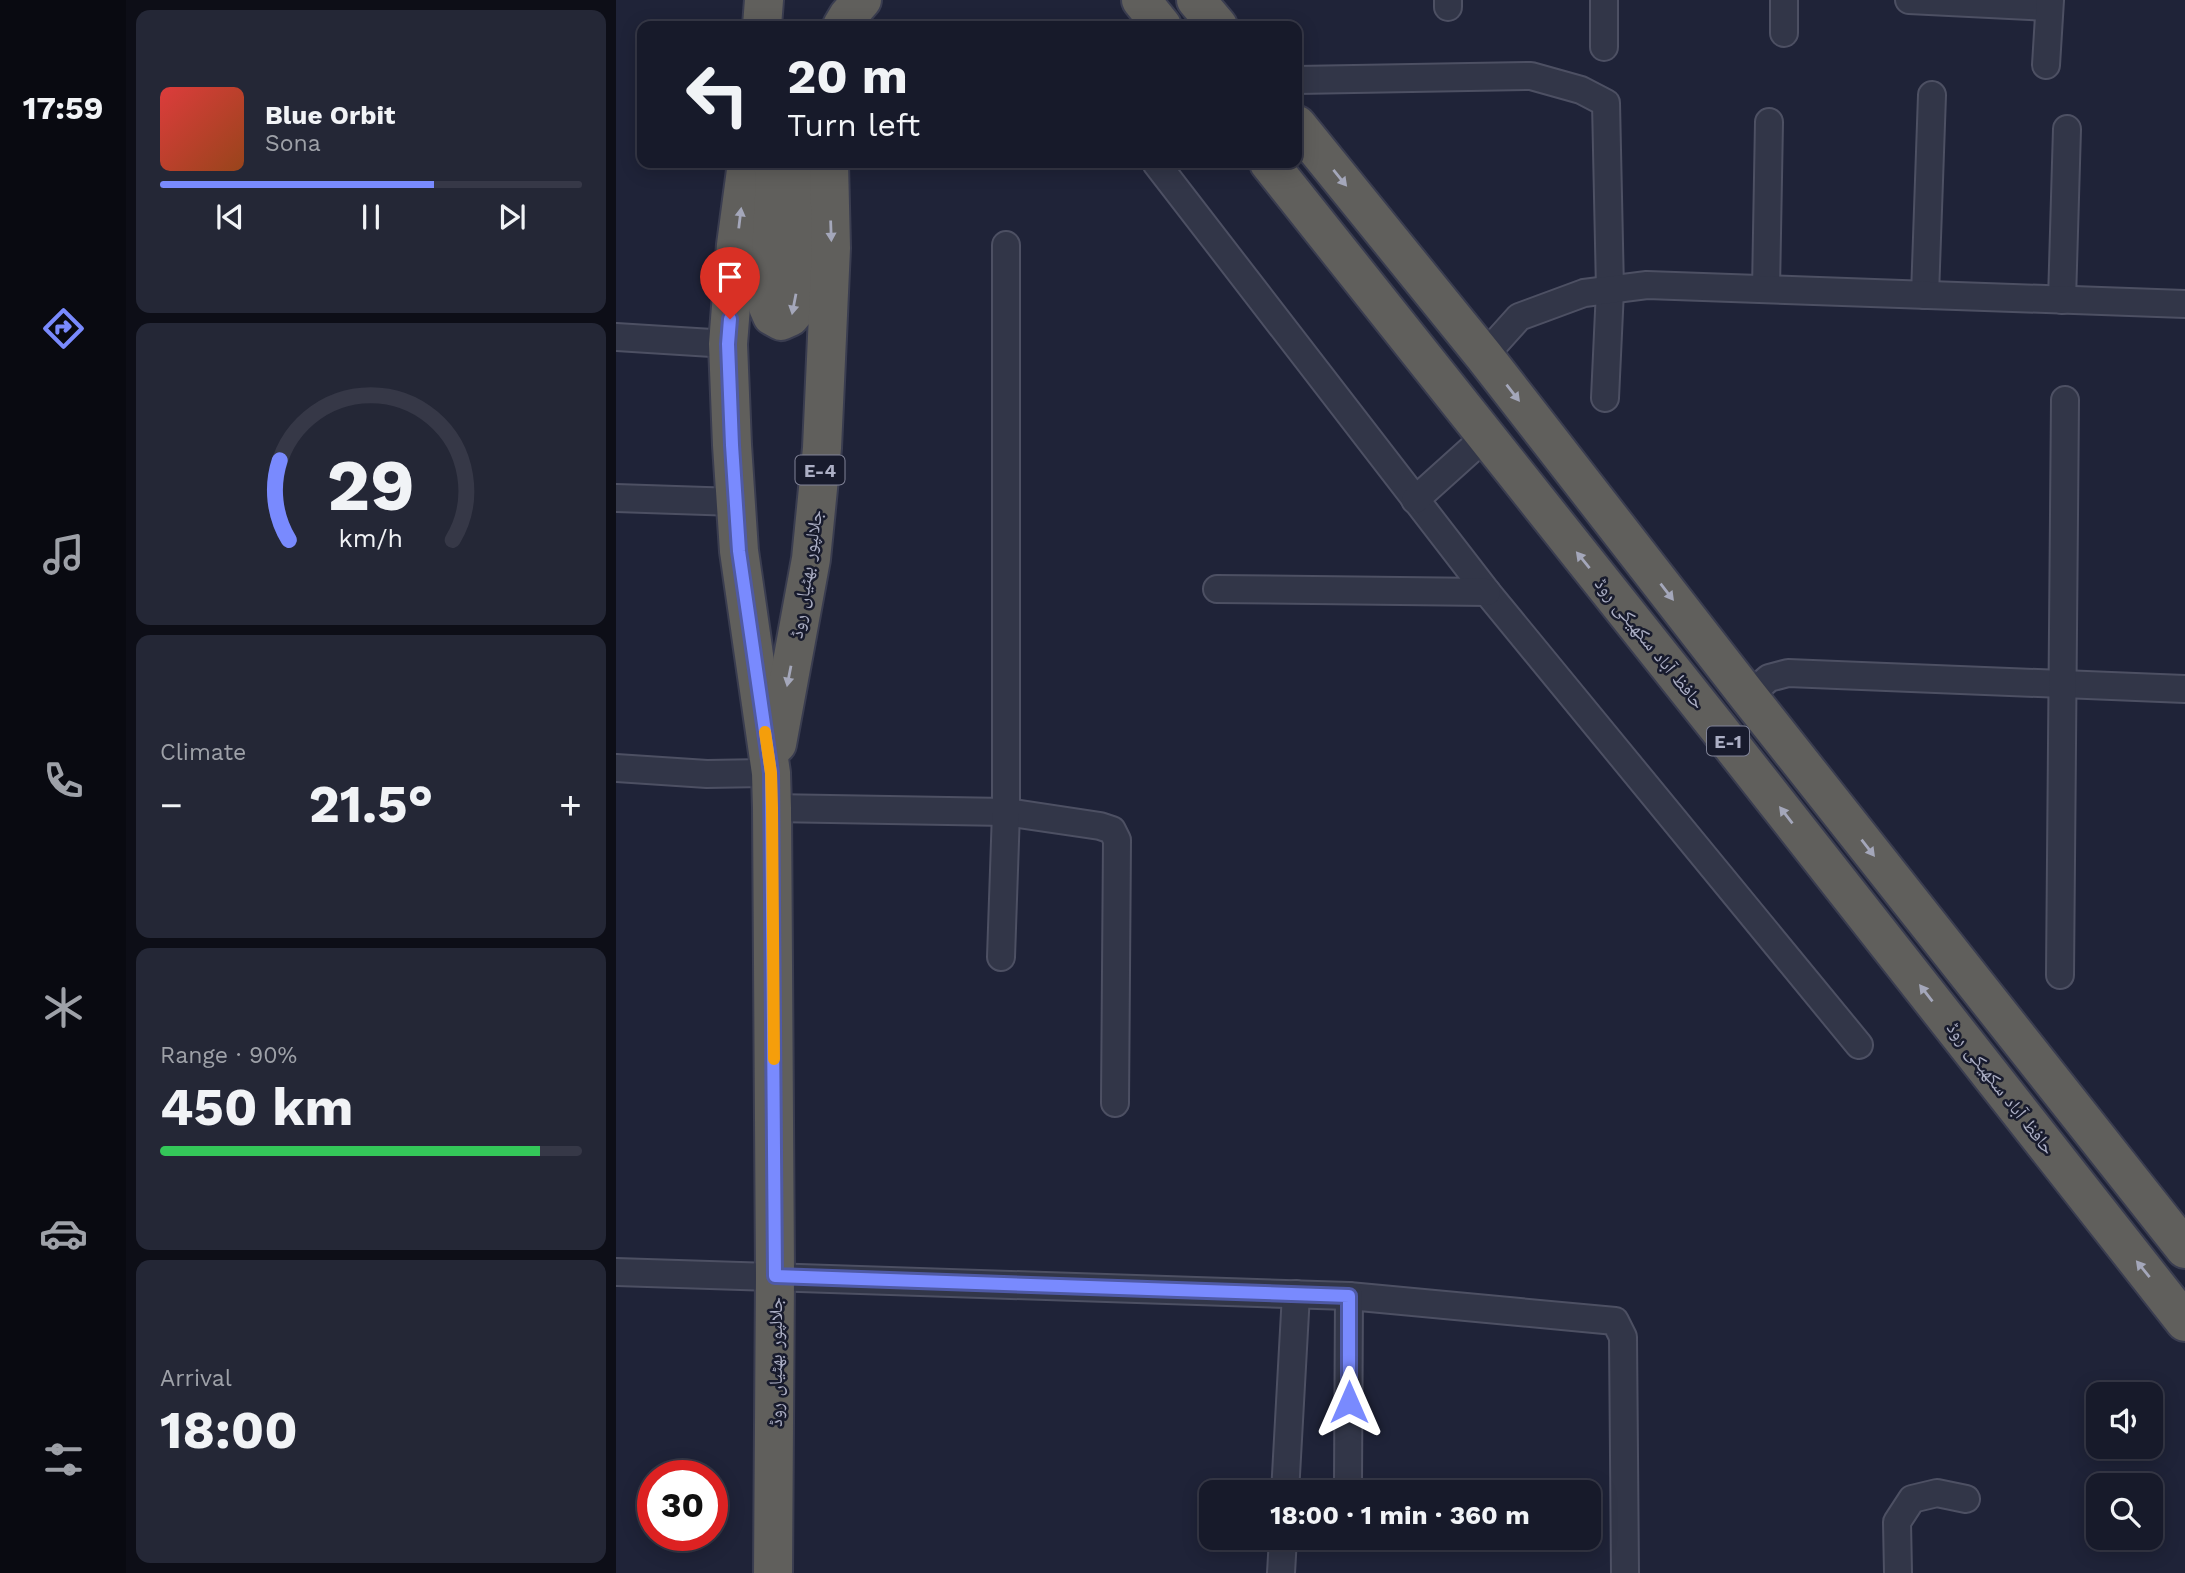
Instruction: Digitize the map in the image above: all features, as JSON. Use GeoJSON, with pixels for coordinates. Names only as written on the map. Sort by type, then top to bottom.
{"type":"FeatureCollection","features":[{"type":"Feature","properties":{"kind":"highway"},"geometry":{"type":"LineString","coordinates":[[762,21],[764,0]]}},
{"type":"Feature","properties":{"kind":"highway"},"geometry":{"type":"LineString","coordinates":[[828,21],[830,0]]}},
{"type":"Feature","properties":{"kind":"highway"},"geometry":{"type":"LineString","coordinates":[[845,21],[862,0]]}},
{"type":"Feature","properties":{"kind":"highway"},"geometry":{"type":"LineString","coordinates":[[1141,0],[1158,21]]}},
{"type":"Feature","properties":{"kind":"highway"},"geometry":{"type":"LineString","coordinates":[[1196,0],[1214,21]]}},
{"type":"Feature","properties":{"kind":"highway","name":"E-1"},"geometry":{"type":"LineString","coordinates":[[1302,131],[1484,356],[1748,696],[2185,1249]]}},
{"type":"Feature","properties":{"kind":"highway","name":"جلالپور بھٹیاں روڈ"},"geometry":{"type":"LineString","coordinates":[[746,168],[736,245],[728,344],[739,551],[772,791],[775,1276],[773,1573]]}},
{"type":"Feature","properties":{"kind":"highway"},"geometry":{"type":"LineString","coordinates":[[774,168],[768,307],[772,316],[781,321],[795,311],[799,182],[802,168]]}},
{"type":"Feature","properties":{"kind":"highway","name":"جلالپور بھٹیاں روڈ"},"geometry":{"type":"LineString","coordinates":[[772,791],[811,559],[822,449],[831,248],[829,168]]}},
{"type":"Feature","properties":{"kind":"highway","name":"حافظ آباد سکھیکی روڈ"},"geometry":{"type":"LineString","coordinates":[[1273,168],[1472,450],[1718,728],[2185,1322]]}},
{"type":"Feature","properties":{"kind":"street"},"geometry":{"type":"LineString","coordinates":[[1604,0],[1605,47]]}},
{"type":"Feature","properties":{"kind":"street"},"geometry":{"type":"LineString","coordinates":[[1784,0],[1784,33]]}},
{"type":"Feature","properties":{"kind":"street"},"geometry":{"type":"LineString","coordinates":[[1909,0],[2050,3],[2046,65]]}},
{"type":"Feature","properties":{"kind":"street"},"geometry":{"type":"LineString","coordinates":[[1302,80],[1531,76],[1581,90],[1606,103],[1610,290],[1605,398]]}},
{"type":"Feature","properties":{"kind":"street"},"geometry":{"type":"LineString","coordinates":[[1925,295],[1932,95]]}},
{"type":"Feature","properties":{"kind":"street"},"geometry":{"type":"LineString","coordinates":[[1766,289],[1769,122]]}},
{"type":"Feature","properties":{"kind":"street"},"geometry":{"type":"LineString","coordinates":[[2062,300],[2067,129]]}},
{"type":"Feature","properties":{"kind":"street"},"geometry":{"type":"LineString","coordinates":[[1160,168],[1418,497],[1486,592],[1859,1045]]}},
{"type":"Feature","properties":{"kind":"street"},"geometry":{"type":"LineString","coordinates":[[1001,957],[1006,812],[1006,245]]}},
{"type":"Feature","properties":{"kind":"street"},"geometry":{"type":"LineString","coordinates":[[1484,356],[1519,317],[1584,293],[1647,285],[2185,304]]}},
{"type":"Feature","properties":{"kind":"street"},"geometry":{"type":"LineString","coordinates":[[616,337],[728,344]]}},
{"type":"Feature","properties":{"kind":"street"},"geometry":{"type":"LineString","coordinates":[[2060,975],[2064,400]]}},
{"type":"Feature","properties":{"kind":"street"},"geometry":{"type":"LineString","coordinates":[[1418,497],[1472,450]]}},
{"type":"Feature","properties":{"kind":"street"},"geometry":{"type":"LineString","coordinates":[[616,498],[736,502]]}},
{"type":"Feature","properties":{"kind":"street"},"geometry":{"type":"LineString","coordinates":[[1217,589],[1486,592]]}},
{"type":"Feature","properties":{"kind":"street"},"geometry":{"type":"LineString","coordinates":[[1748,696],[1769,678],[1788,673],[2185,689]]}},
{"type":"Feature","properties":{"kind":"street"},"geometry":{"type":"LineString","coordinates":[[616,768],[707,774],[772,791],[1006,812],[1112,830],[1117,840],[1115,1103]]}},
{"type":"Feature","properties":{"kind":"street"},"geometry":{"type":"LineString","coordinates":[[616,1272],[1349,1296],[1615,1321],[1623,1337],[1625,1573]]}},
{"type":"Feature","properties":{"kind":"street"},"geometry":{"type":"LineString","coordinates":[[1286,1480],[1296,1294]]}},
{"type":"Feature","properties":{"kind":"street"},"geometry":{"type":"LineString","coordinates":[[1348,1480],[1349,1296]]}},
{"type":"Feature","properties":{"kind":"street"},"geometry":{"type":"LineString","coordinates":[[1898,1573],[1897,1522],[1912,1499],[1937,1493],[1966,1499]]}},
{"type":"Feature","properties":{"kind":"street"},"geometry":{"type":"LineString","coordinates":[[1281,1573],[1282,1550]]}},
{"type":"Feature","properties":{"kind":"slow traffic"},"geometry":{"type":"LineString","coordinates":[[765,732],[771,773],[772,808],[774,1059]]}},
{"type":"Feature","properties":{"kind":"route"},"geometry":{"type":"LineString","coordinates":[[730,319],[728,344],[739,551],[771,773],[775,1276],[1349,1296],[1349,1402]]}}]}
